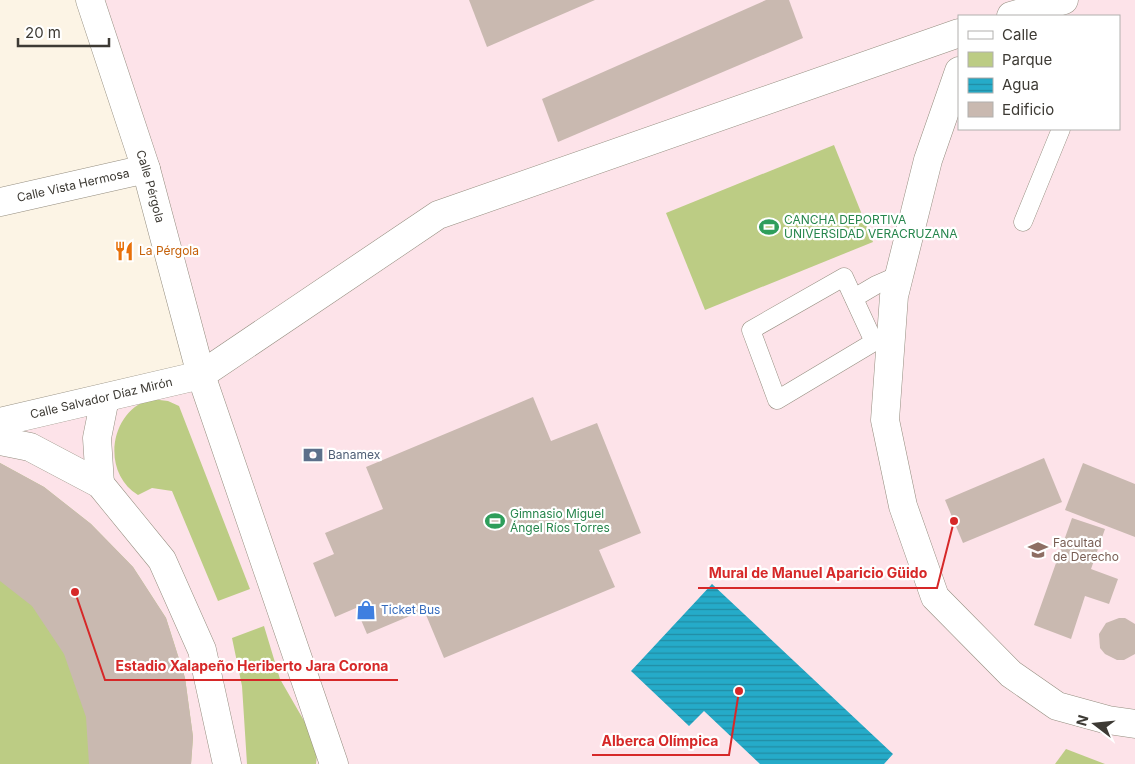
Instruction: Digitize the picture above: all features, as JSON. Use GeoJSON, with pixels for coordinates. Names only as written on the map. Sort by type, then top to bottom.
{"type":"FeatureCollection","features":[{"type":"Feature","properties":{"kind":"street","name":"Calle Pérgola"},"geometry":{"type":"LineString","coordinates":[[90,0],[146,169],[201,376],[334,764]]}},
{"type":"Feature","properties":{"kind":"street"},"geometry":{"type":"LineString","coordinates":[[1014,15],[1064,0]]}},
{"type":"Feature","properties":{"kind":"street"},"geometry":{"type":"LineString","coordinates":[[201,376],[438,215],[958,33]]}},
{"type":"Feature","properties":{"kind":"street"},"geometry":{"type":"LineString","coordinates":[[958,74],[928,160],[894,296],[885,420],[903,506],[935,597],[1011,674],[1057,706],[1108,720],[1135,724]]}},
{"type":"Feature","properties":{"kind":"street","name":"Calle Vista Hermosa"},"geometry":{"type":"LineString","coordinates":[[0,202],[146,169]]}},
{"type":"Feature","properties":{"kind":"street","name":"Calle Salvador Díaz Mirón"},"geometry":{"type":"LineString","coordinates":[[0,422],[201,376]]}},
{"type":"Feature","properties":{"kind":"street"},"geometry":{"type":"LineString","coordinates":[[100,484],[97,438],[105,398]]}},
{"type":"Feature","properties":{"kind":"street"},"geometry":{"type":"LineString","coordinates":[[0,441],[30,447],[100,484],[162,560],[202,650],[218,733],[227,764]]}},
{"type":"Feature","properties":{"kind":"lane"},"geometry":{"type":"LineString","coordinates":[[1023,222],[1061,130]]}},
{"type":"Feature","properties":{"kind":"lane"},"geometry":{"type":"LineString","coordinates":[[854,298],[876,285],[899,276]]}},
{"type":"Feature","properties":{"kind":"lane"},"geometry":{"type":"LineString","coordinates":[[844,277],[854,298],[874,342],[777,400],[751,330],[844,277]]}},
{"type":"Feature","properties":{"kind":"lane"},"geometry":{"type":"LineString","coordinates":[[214,764],[218,733]]}},
{"type":"Feature","properties":{"kind":"shaded area"},"geometry":{"type":"Polygon","coordinates":[[[105,0],[1135,0],[1135,764],[0,764],[0,424],[201,375],[148,136],[105,0]]]}},
{"type":"Feature","properties":{"kind":"green space","name":"CANCHA DEPORTIVA UNIVERSIDAD VERACRUZANA"},"geometry":{"type":"Polygon","coordinates":[[[834,145],[873,242],[705,310],[666,213],[834,145]]]}},
{"type":"Feature","properties":{"kind":"green space"},"geometry":{"type":"Polygon","coordinates":[[[151,399],[168,401],[179,406],[250,589],[218,601],[172,491],[152,488],[138,495],[126,485],[119,472],[115,458],[115,443],[119,429],[126,416],[137,406],[151,399]]]}},
{"type":"Feature","properties":{"kind":"green space"},"geometry":{"type":"Polygon","coordinates":[[[0,463],[44,487],[91,524],[133,567],[166,618],[185,678],[193,737],[191,764],[0,764],[0,463]]]}},
{"type":"Feature","properties":{"kind":"green space"},"geometry":{"type":"Polygon","coordinates":[[[264,626],[280,679],[318,745],[316,764],[247,764],[242,686],[232,638],[264,626]]]}},
{"type":"Feature","properties":{"kind":"green space"},"geometry":{"type":"Polygon","coordinates":[[[1066,749],[1105,764],[1055,764],[1066,749]]]}},
{"type":"Feature","properties":{"kind":"water"},"geometry":{"type":"Polygon","coordinates":[[[712,584],[893,754],[884,764],[760,764],[704,711],[689,726],[631,671],[712,584]]]}},
{"type":"Feature","properties":{"kind":"building"},"geometry":{"type":"Polygon","coordinates":[[[469,0],[595,0],[487,47],[469,0]]]}},
{"type":"Feature","properties":{"kind":"building"},"geometry":{"type":"Polygon","coordinates":[[[766,0],[789,0],[803,38],[558,142],[542,99],[766,0]]]}},
{"type":"Feature","properties":{"kind":"building","name":"Gimnasio Miguel Ángel Ríos Torres"},"geometry":{"type":"Polygon","coordinates":[[[533,397],[551,441],[597,423],[641,533],[599,550],[615,587],[444,658],[424,610],[367,634],[356,608],[335,617],[313,563],[334,554],[325,533],[383,509],[366,467],[533,397]]]}},
{"type":"Feature","properties":{"kind":"building"},"geometry":{"type":"Polygon","coordinates":[[[1044,458],[1062,502],[963,543],[945,500],[1044,458]]]}},
{"type":"Feature","properties":{"kind":"building"},"geometry":{"type":"Polygon","coordinates":[[[0,463],[44,487],[91,524],[133,567],[166,618],[185,678],[193,737],[191,764],[89,764],[86,717],[64,654],[32,606],[0,581],[0,463]]]}},
{"type":"Feature","properties":{"kind":"building"},"geometry":{"type":"Polygon","coordinates":[[[1083,463],[1135,484],[1135,537],[1065,510],[1083,463]]]}},
{"type":"Feature","properties":{"kind":"building"},"geometry":{"type":"Polygon","coordinates":[[[1072,518],[1105,529],[1091,569],[1118,579],[1109,604],[1085,596],[1071,639],[1034,625],[1072,518]]]}},
{"type":"Feature","properties":{"kind":"building"},"geometry":{"type":"Polygon","coordinates":[[[1119,618],[1125,618],[1135,624],[1135,654],[1124,660],[1117,660],[1105,654],[1100,648],[1099,634],[1106,623],[1119,618]]]}},
{"type":"Feature","properties":{"kind":"place","name":"CANCHA DEPORTIVA UNIVERSIDAD VERACRUZANA"},"geometry":{"type":"Point","coordinates":[769,227]}},
{"type":"Feature","properties":{"kind":"place","name":"La Pérgola"},"geometry":{"type":"Point","coordinates":[124,251]}},
{"type":"Feature","properties":{"kind":"place","name":"Banamex"},"geometry":{"type":"Point","coordinates":[313,455]}},
{"type":"Feature","properties":{"kind":"place","name":"Gimnasio Miguel Ángel Ríos Torres"},"geometry":{"type":"Point","coordinates":[495,521]}},
{"type":"Feature","properties":{"kind":"place","name":"Mural de Manuel Aparicio Güido"},"geometry":{"type":"Point","coordinates":[954,521]}},
{"type":"Feature","properties":{"kind":"place","name":"Facultad de Derecho"},"geometry":{"type":"Point","coordinates":[1038,550]}},
{"type":"Feature","properties":{"kind":"place","name":"Estadio Xalapeño Heriberto Jara Corona"},"geometry":{"type":"Point","coordinates":[75,592]}},
{"type":"Feature","properties":{"kind":"place","name":"Ticket Bus"},"geometry":{"type":"Point","coordinates":[366,610]}},
{"type":"Feature","properties":{"kind":"place","name":"Alberca Olímpica"},"geometry":{"type":"Point","coordinates":[739,691]}}]}
